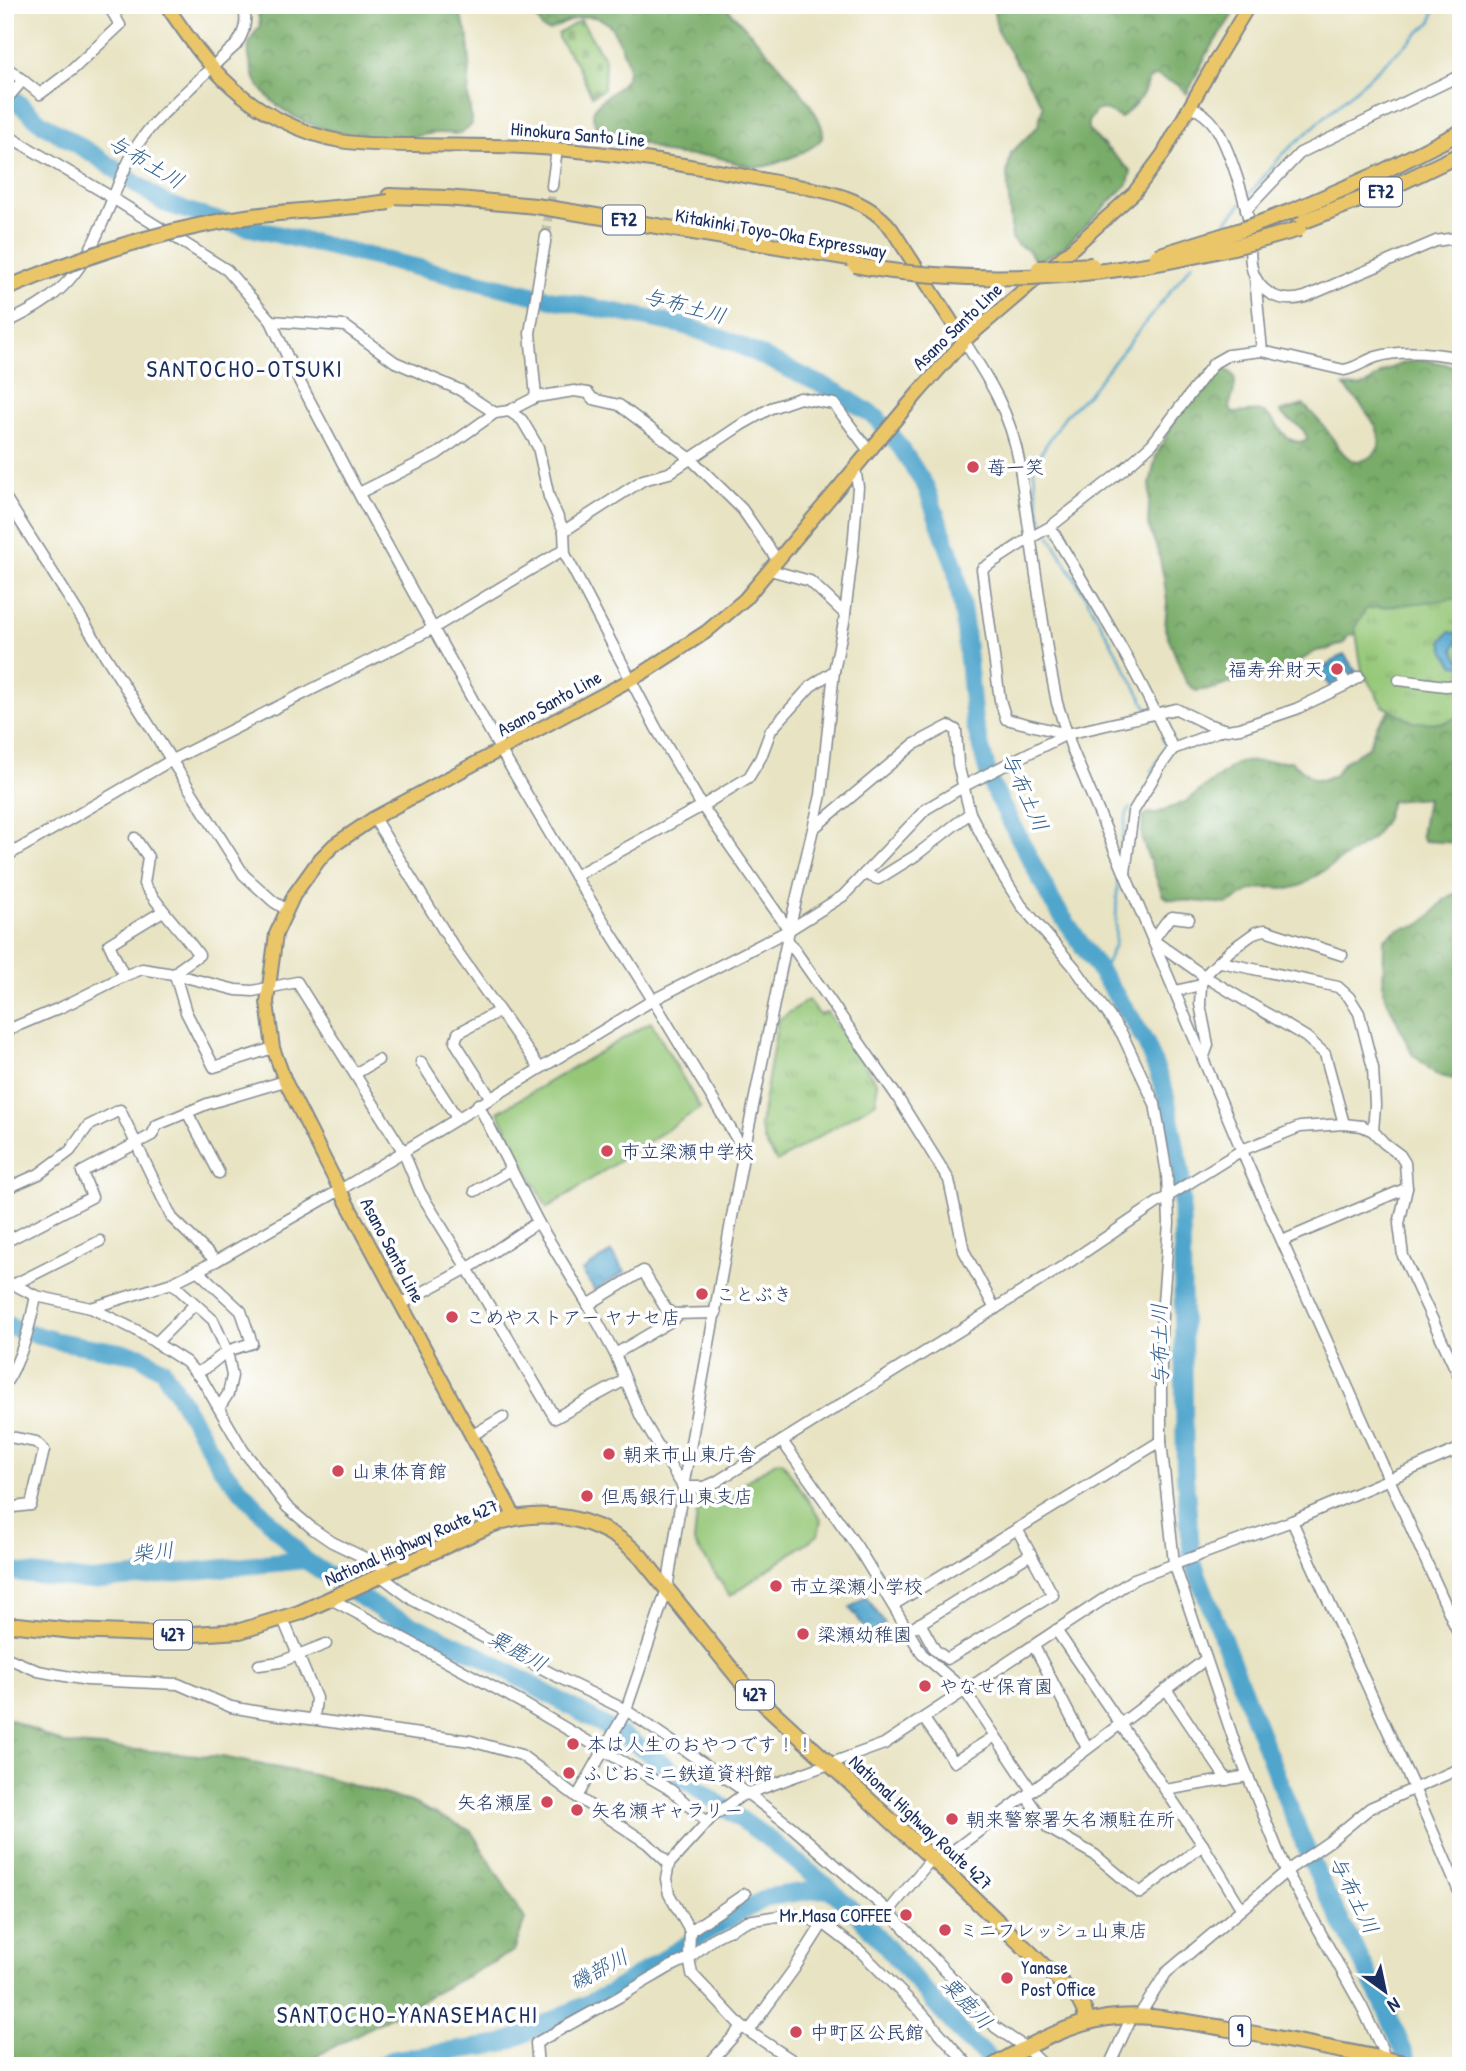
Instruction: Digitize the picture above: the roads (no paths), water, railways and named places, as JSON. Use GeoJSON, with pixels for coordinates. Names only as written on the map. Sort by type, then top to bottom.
{"type":"FeatureCollection","features":[{"type":"Feature","properties":{"kind":"highway"},"geometry":{"type":"LineString","coordinates":[[1298,221],[1370,177],[1461,132]]}},
{"type":"Feature","properties":{"kind":"highway","name":"Kitakinki Toyo-Oka Expressway"},"geometry":{"type":"LineString","coordinates":[[856,262],[880,271],[995,279],[1070,276],[1205,254],[1390,188],[1461,154]]}},
{"type":"Feature","properties":{"kind":"highway","name":"Kitakinki Toyo-Oka Expressway"},"geometry":{"type":"LineString","coordinates":[[5,279],[126,234],[215,215],[331,198],[486,201],[556,208],[856,262],[1016,269],[1142,260],[1241,230],[1298,221],[1382,198],[1461,161]]}},
{"type":"Feature","properties":{"kind":"highway","name":"Kitakinki Toyo-Oka Expressway"},"geometry":{"type":"LineString","coordinates":[[5,289],[118,247],[188,229],[256,216],[389,199]]}},
{"type":"Feature","properties":{"kind":"highway","name":"National Highway Route 427"},"geometry":{"type":"LineString","coordinates":[[5,1626],[199,1635],[240,1631],[284,1619],[489,1526],[515,1517],[551,1515],[595,1525],[633,1548],[745,1686],[1079,2000],[1087,2022]]}},
{"type":"Feature","properties":{"kind":"highway","name":"9"},"geometry":{"type":"LineString","coordinates":[[993,2066],[1053,2035],[1087,2022],[1136,2016],[1238,2031],[1419,2066]]}},
{"type":"Feature","properties":{"kind":"main road","name":"Hinokura Santo Line"},"geometry":{"type":"LineString","coordinates":[[166,5],[212,67],[233,88],[259,107],[303,130],[337,141],[373,145],[490,146],[603,153],[669,162],[855,200],[876,213],[891,228],[964,341]]}},
{"type":"Feature","properties":{"kind":"main road","name":"Asano Santo Line"},"geometry":{"type":"LineString","coordinates":[[515,1517],[340,1190],[285,1081],[273,1048],[267,1002],[276,934],[287,909],[319,860],[334,845],[374,818],[665,660],[706,632],[745,598],[964,341],[1134,193],[1154,167],[1249,5]]}},
{"type":"Feature","properties":{"kind":"street"},"geometry":{"type":"LineString","coordinates":[[5,65],[21,82],[40,94],[72,70],[120,24],[108,5]]}},
{"type":"Feature","properties":{"kind":"street"},"geometry":{"type":"LineString","coordinates":[[5,323],[40,306],[68,282],[90,251],[135,149],[157,121],[241,37],[246,22],[243,5]]}},
{"type":"Feature","properties":{"kind":"street"},"geometry":{"type":"LineString","coordinates":[[1246,211],[1300,153],[1461,75]]}},
{"type":"Feature","properties":{"kind":"street"},"geometry":{"type":"LineString","coordinates":[[5,101],[21,82]]}},
{"type":"Feature","properties":{"kind":"street"},"geometry":{"type":"LineString","coordinates":[[1190,106],[1205,116],[1218,132],[1246,211],[1262,351]]}},
{"type":"Feature","properties":{"kind":"street"},"geometry":{"type":"LineString","coordinates":[[5,134],[114,195],[227,270],[271,321],[293,369],[359,493],[501,751],[744,1151]]}},
{"type":"Feature","properties":{"kind":"street"},"geometry":{"type":"LineString","coordinates":[[552,186],[557,149]]}},
{"type":"Feature","properties":{"kind":"street"},"geometry":{"type":"LineString","coordinates":[[536,397],[530,333],[545,236]]}},
{"type":"Feature","properties":{"kind":"street"},"geometry":{"type":"LineString","coordinates":[[1255,277],[1271,295],[1297,300],[1436,241],[1461,237]]}},
{"type":"Feature","properties":{"kind":"street"},"geometry":{"type":"LineString","coordinates":[[271,321],[345,326],[395,362],[460,390],[495,413]]}},
{"type":"Feature","properties":{"kind":"street"},"geometry":{"type":"LineString","coordinates":[[964,341],[997,394],[1008,420],[1017,454],[1049,666],[1067,734],[1242,1150],[1461,1639]]}},
{"type":"Feature","properties":{"kind":"street"},"geometry":{"type":"LineString","coordinates":[[1067,734],[1006,719],[1000,700],[982,569],[1050,527],[1123,470],[1152,444],[1214,363],[1228,355],[1262,351],[1344,370],[1377,357],[1403,353],[1461,358]]}},
{"type":"Feature","properties":{"kind":"street"},"geometry":{"type":"LineString","coordinates":[[359,493],[437,454],[495,413],[509,411],[536,397],[574,391],[588,393],[593,399],[619,405],[691,459],[742,509],[774,566],[810,581],[845,614]]}},
{"type":"Feature","properties":{"kind":"street"},"geometry":{"type":"LineString","coordinates":[[564,531],[643,480],[668,474],[741,425],[800,398],[834,404],[871,449]]}},
{"type":"Feature","properties":{"kind":"street"},"geometry":{"type":"LineString","coordinates":[[509,411],[522,420],[538,447],[549,497],[564,531],[563,550],[656,728],[702,806],[896,1095],[949,1180],[964,1251],[995,1309]]}},
{"type":"Feature","properties":{"kind":"street"},"geometry":{"type":"LineString","coordinates":[[577,1797],[625,1711],[667,1589],[744,1151],[788,934],[821,795],[834,671],[853,550],[858,487],[855,468]]}},
{"type":"Feature","properties":{"kind":"street"},"geometry":{"type":"LineString","coordinates":[[5,497],[244,875],[274,902],[287,909]]}},
{"type":"Feature","properties":{"kind":"street"},"geometry":{"type":"LineString","coordinates":[[1050,527],[1108,625],[1173,748]]}},
{"type":"Feature","properties":{"kind":"street"},"geometry":{"type":"LineString","coordinates":[[5,857],[170,761],[432,629],[563,550]]}},
{"type":"Feature","properties":{"kind":"street"},"geometry":{"type":"LineString","coordinates":[[575,876],[749,777],[761,757],[771,730],[811,686],[834,671]]}},
{"type":"Feature","properties":{"kind":"street"},"geometry":{"type":"LineString","coordinates":[[1125,873],[1133,812],[1173,748],[1224,729],[1240,728],[1277,717],[1344,679],[1359,677]]}},
{"type":"Feature","properties":{"kind":"street"},"geometry":{"type":"LineString","coordinates":[[1399,680],[1445,686],[1461,685]]}},
{"type":"Feature","properties":{"kind":"street"},"geometry":{"type":"LineString","coordinates":[[91,1308],[172,1283],[216,1261],[340,1190],[489,1097],[653,1000],[788,934],[843,896],[926,809],[966,785],[1067,734],[1177,709],[1224,729]]}},
{"type":"Feature","properties":{"kind":"street"},"geometry":{"type":"LineString","coordinates":[[813,828],[914,745],[949,726],[956,730],[958,764],[966,785],[970,813],[1001,873],[1021,905],[1075,968],[1122,1034],[1156,1104],[1170,1194],[1161,1329],[1161,1441],[1176,1562],[1206,1659],[1248,1776],[1287,1871],[1388,2060]]}},
{"type":"Feature","properties":{"kind":"street"},"geometry":{"type":"LineString","coordinates":[[864,874],[878,879],[915,856],[970,813]]}},
{"type":"Feature","properties":{"kind":"street"},"geometry":{"type":"LineString","coordinates":[[374,818],[452,943],[539,1068]]}},
{"type":"Feature","properties":{"kind":"street"},"geometry":{"type":"LineString","coordinates":[[135,838],[148,858],[144,884],[198,955],[179,969],[176,975],[186,1012],[214,1067],[273,1048]]}},
{"type":"Feature","properties":{"kind":"street"},"geometry":{"type":"LineString","coordinates":[[124,976],[108,944],[163,911]]}},
{"type":"Feature","properties":{"kind":"street"},"geometry":{"type":"LineString","coordinates":[[1153,940],[1172,917],[1189,919]]}},
{"type":"Feature","properties":{"kind":"street"},"geometry":{"type":"LineString","coordinates":[[1175,991],[1203,981],[1231,950],[1255,932],[1265,930],[1342,955]]}},
{"type":"Feature","properties":{"kind":"street"},"geometry":{"type":"LineString","coordinates":[[1153,940],[1203,981],[1306,1037],[1325,1054],[1344,1124]]}},
{"type":"Feature","properties":{"kind":"street"},"geometry":{"type":"LineString","coordinates":[[1221,962],[1338,987],[1349,997],[1359,1013],[1373,1068],[1373,1130]]}},
{"type":"Feature","properties":{"kind":"street"},"geometry":{"type":"LineString","coordinates":[[5,1031],[142,970],[176,975],[236,990],[253,991],[297,982],[403,1151],[421,1192],[555,1418],[625,1380]]}},
{"type":"Feature","properties":{"kind":"street"},"geometry":{"type":"LineString","coordinates":[[1203,981],[1200,1004],[1208,1045],[1203,1059]]}},
{"type":"Feature","properties":{"kind":"street"},"geometry":{"type":"LineString","coordinates":[[489,1097],[454,1042],[458,1033],[499,1011]]}},
{"type":"Feature","properties":{"kind":"street"},"geometry":{"type":"LineString","coordinates":[[355,1074],[378,1060]]}},
{"type":"Feature","properties":{"kind":"street"},"geometry":{"type":"LineString","coordinates":[[421,1062],[457,1118]]}},
{"type":"Feature","properties":{"kind":"street"},"geometry":{"type":"LineString","coordinates":[[5,1242],[92,1197],[82,1172],[152,1135],[157,1125],[207,1104],[285,1081]]}},
{"type":"Feature","properties":{"kind":"street"},"geometry":{"type":"LineString","coordinates":[[478,1104],[538,1222],[615,1354],[641,1417],[683,1487]]}},
{"type":"Feature","properties":{"kind":"street"},"geometry":{"type":"LineString","coordinates":[[5,1189],[39,1174],[70,1151],[88,1126],[120,1110],[172,1219],[216,1261]]}},
{"type":"Feature","properties":{"kind":"street"},"geometry":{"type":"LineString","coordinates":[[187,1112],[219,1173]]}},
{"type":"Feature","properties":{"kind":"street"},"geometry":{"type":"LineString","coordinates":[[683,1487],[704,1487],[712,1484],[995,1309],[1220,1163],[1242,1150],[1300,1127],[1344,1124],[1373,1130],[1384,1143],[1401,1155],[1405,1163],[1406,1188],[1399,1224],[1403,1256],[1461,1381]]}},
{"type":"Feature","properties":{"kind":"street"},"geometry":{"type":"LineString","coordinates":[[475,1191],[511,1170]]}},
{"type":"Feature","properties":{"kind":"street"},"geometry":{"type":"LineString","coordinates":[[1282,1241],[1406,1188]]}},
{"type":"Feature","properties":{"kind":"street"},"geometry":{"type":"LineString","coordinates":[[401,1304],[467,1268],[538,1222]]}},
{"type":"Feature","properties":{"kind":"street"},"geometry":{"type":"LineString","coordinates":[[100,1241],[9,1282],[35,1301],[91,1308],[136,1330],[186,1362],[203,1381],[243,1450],[288,1507],[313,1529],[383,1575],[413,1600],[625,1711],[793,1828],[889,1911],[995,2026],[1045,2066]]}},
{"type":"Feature","properties":{"kind":"street"},"geometry":{"type":"LineString","coordinates":[[196,1373],[227,1351],[252,1343],[241,1311],[197,1270]]}},
{"type":"Feature","properties":{"kind":"street"},"geometry":{"type":"LineString","coordinates":[[588,1305],[643,1271],[666,1309],[673,1314],[716,1312]]}},
{"type":"Feature","properties":{"kind":"street"},"geometry":{"type":"LineString","coordinates":[[172,1283],[213,1320],[227,1351],[232,1377],[228,1394],[219,1408]]}},
{"type":"Feature","properties":{"kind":"street"},"geometry":{"type":"LineString","coordinates":[[5,1384],[23,1346],[35,1301]]}},
{"type":"Feature","properties":{"kind":"street"},"geometry":{"type":"LineString","coordinates":[[156,1343],[195,1304]]}},
{"type":"Feature","properties":{"kind":"street"},"geometry":{"type":"LineString","coordinates":[[615,1354],[679,1314]]}},
{"type":"Feature","properties":{"kind":"street"},"geometry":{"type":"LineString","coordinates":[[471,1436],[503,1418]]}},
{"type":"Feature","properties":{"kind":"street"},"geometry":{"type":"LineString","coordinates":[[5,1436],[36,1442],[44,1450],[30,1505],[5,1508]]}},
{"type":"Feature","properties":{"kind":"street"},"geometry":{"type":"LineString","coordinates":[[782,1441],[858,1548],[922,1654],[965,1691],[995,1736],[1048,1828],[1095,1855],[1140,1894],[1203,1844]]}},
{"type":"Feature","properties":{"kind":"street"},"geometry":{"type":"LineString","coordinates":[[893,1605],[1161,1441]]}},
{"type":"Feature","properties":{"kind":"street"},"geometry":{"type":"LineString","coordinates":[[801,2066],[745,2029],[692,1974],[689,1958],[690,1931],[669,1894],[666,1879],[669,1864],[709,1820],[744,1794],[884,1744],[1134,1579],[1292,1521],[1461,1448]]}},
{"type":"Feature","properties":{"kind":"street"},"geometry":{"type":"LineString","coordinates":[[1292,1521],[1461,1896]]}},
{"type":"Feature","properties":{"kind":"street"},"geometry":{"type":"LineString","coordinates":[[920,1623],[935,1650],[947,1659],[1053,1595],[1017,1529]]}},
{"type":"Feature","properties":{"kind":"street"},"geometry":{"type":"LineString","coordinates":[[908,1630],[1031,1554]]}},
{"type":"Feature","properties":{"kind":"street"},"geometry":{"type":"LineString","coordinates":[[333,1598],[605,1750],[671,1790],[709,1820]]}},
{"type":"Feature","properties":{"kind":"street"},"geometry":{"type":"LineString","coordinates":[[284,1619],[316,1698],[314,1719]]}},
{"type":"Feature","properties":{"kind":"street"},"geometry":{"type":"LineString","coordinates":[[1056,1630],[1203,1844],[1241,1908]]}},
{"type":"Feature","properties":{"kind":"street"},"geometry":{"type":"LineString","coordinates":[[259,1665],[279,1662],[326,1644]]}},
{"type":"Feature","properties":{"kind":"street"},"geometry":{"type":"LineString","coordinates":[[1034,1646],[1087,1748]]}},
{"type":"Feature","properties":{"kind":"street"},"geometry":{"type":"LineString","coordinates":[[5,1657],[38,1671],[87,1680],[178,1684],[231,1707],[471,1741],[521,1755],[577,1797],[647,1843],[669,1864]]}},
{"type":"Feature","properties":{"kind":"street"},"geometry":{"type":"LineString","coordinates":[[889,1911],[934,1861],[1029,1794],[1206,1659]]}},
{"type":"Feature","properties":{"kind":"street"},"geometry":{"type":"LineString","coordinates":[[1166,1689],[1227,1780]]}},
{"type":"Feature","properties":{"kind":"street"},"geometry":{"type":"LineString","coordinates":[[923,1719],[954,1762],[995,1736]]}},
{"type":"Feature","properties":{"kind":"street"},"geometry":{"type":"LineString","coordinates":[[1110,2066],[1136,2016],[1166,1973],[1241,1908],[1370,1808],[1461,1768]]}},
{"type":"Feature","properties":{"kind":"street"},"geometry":{"type":"LineString","coordinates":[[1165,1790],[1248,1776]]}},
{"type":"Feature","properties":{"kind":"street"},"geometry":{"type":"LineString","coordinates":[[690,1931],[745,1894]]}},
{"type":"Feature","properties":{"kind":"street"},"geometry":{"type":"LineString","coordinates":[[538,2066],[536,2043],[689,1958],[715,1937],[747,1920],[791,1914],[823,1923],[861,1952],[921,2012],[969,2066]]}},
{"type":"Feature","properties":{"kind":"street"},"geometry":{"type":"LineString","coordinates":[[707,2066],[745,2029],[794,1969],[823,1923]]}},
{"type":"Feature","properties":{"kind":"water"},"geometry":{"type":"Polygon","coordinates":[[[1449,632],[1461,634],[1461,641],[1457,641],[1454,648],[1461,666],[1454,665],[1445,652],[1442,641],[1449,632]]]}},
{"type":"Feature","properties":{"kind":"water"},"geometry":{"type":"Polygon","coordinates":[[[1344,654],[1357,673],[1332,689],[1320,670],[1344,654]]]}},
{"type":"Feature","properties":{"kind":"water"},"geometry":{"type":"Polygon","coordinates":[[[611,1252],[625,1272],[595,1291],[582,1271],[611,1252]]]}},
{"type":"Feature","properties":{"kind":"water"},"geometry":{"type":"Polygon","coordinates":[[[866,1597],[885,1624],[870,1635],[850,1608],[866,1597]]]}},
{"type":"Feature","properties":{"kind":"waterway"},"geometry":{"type":"LineString","coordinates":[[1246,198],[1282,155],[1432,21],[1435,5]]}},
{"type":"Feature","properties":{"kind":"waterway","name":"与布土川"},"geometry":{"type":"LineString","coordinates":[[5,91],[40,122],[96,156],[164,203],[213,219],[550,299],[682,325],[732,342],[839,393],[877,418],[901,448],[926,487],[955,567],[964,620],[974,722],[991,784],[1053,903],[1146,1043],[1165,1092],[1181,1172],[1185,1477],[1192,1560],[1299,1832],[1321,1882],[1384,2005],[1410,2066]]}},
{"type":"Feature","properties":{"kind":"waterway"},"geometry":{"type":"LineString","coordinates":[[1219,230],[1242,203]]}},
{"type":"Feature","properties":{"kind":"waterway"},"geometry":{"type":"LineString","coordinates":[[1046,527],[1040,515],[1033,465],[1065,416],[1089,393],[1193,263]]}},
{"type":"Feature","properties":{"kind":"waterway"},"geometry":{"type":"LineString","coordinates":[[1050,536],[1150,713]]}},
{"type":"Feature","properties":{"kind":"waterway"},"geometry":{"type":"LineString","coordinates":[[1151,772],[1166,746],[1162,738]]}},
{"type":"Feature","properties":{"kind":"waterway"},"geometry":{"type":"LineString","coordinates":[[1120,852],[1130,808]]}},
{"type":"Feature","properties":{"kind":"waterway"},"geometry":{"type":"LineString","coordinates":[[1102,973],[1115,944],[1118,869]]}},
{"type":"Feature","properties":{"kind":"waterway","name":"粟鹿川"},"geometry":{"type":"LineString","coordinates":[[5,1322],[14,1328],[57,1341],[139,1355],[163,1370],[222,1469],[305,1560],[382,1611],[475,1653],[630,1740],[774,1843],[861,1918],[968,2041],[1000,2066]]}},
{"type":"Feature","properties":{"kind":"waterway","name":"柴川"},"geometry":{"type":"LineString","coordinates":[[5,1571],[91,1581],[305,1560]]}},
{"type":"Feature","properties":{"kind":"waterway","name":"磯部川"},"geometry":{"type":"LineString","coordinates":[[380,2066],[391,2060],[502,2044],[608,1994],[719,1924],[768,1897],[829,1888]]}},
{"type":"Feature","properties":{"kind":"tunnel"},"geometry":{"type":"LineString","coordinates":[[546,236],[552,186]]}},
{"type":"Feature","properties":{"kind":"place","name":"苺一笑"},"geometry":{"type":"Point","coordinates":[973,467]}},
{"type":"Feature","properties":{"kind":"place","name":"福寿弁財天"},"geometry":{"type":"Point","coordinates":[1337,669]}},
{"type":"Feature","properties":{"kind":"place","name":"市立梁瀬中学校"},"geometry":{"type":"Point","coordinates":[607,1151]}},
{"type":"Feature","properties":{"kind":"place","name":"ことぶき"},"geometry":{"type":"Point","coordinates":[702,1294]}},
{"type":"Feature","properties":{"kind":"place","name":"こめやストアー ヤナセ店"},"geometry":{"type":"Point","coordinates":[452,1317]}},
{"type":"Feature","properties":{"kind":"place","name":"朝来市山東庁舎"},"geometry":{"type":"Point","coordinates":[609,1454]}},
{"type":"Feature","properties":{"kind":"place","name":"山東体育館"},"geometry":{"type":"Point","coordinates":[338,1471]}},
{"type":"Feature","properties":{"kind":"place","name":"但馬銀行山東支店"},"geometry":{"type":"Point","coordinates":[587,1496]}},
{"type":"Feature","properties":{"kind":"place","name":"市立梁瀬小学校"},"geometry":{"type":"Point","coordinates":[776,1586]}},
{"type":"Feature","properties":{"kind":"place","name":"梁瀬幼稚園"},"geometry":{"type":"Point","coordinates":[803,1634]}},
{"type":"Feature","properties":{"kind":"place","name":"やなせ保育園"},"geometry":{"type":"Point","coordinates":[925,1686]}},
{"type":"Feature","properties":{"kind":"place","name":"本は人生のおやつです！！"},"geometry":{"type":"Point","coordinates":[573,1744]}},
{"type":"Feature","properties":{"kind":"place","name":"ふじおミニ鉄道資料館"},"geometry":{"type":"Point","coordinates":[569,1773]}},
{"type":"Feature","properties":{"kind":"place","name":"矢名瀬屋"},"geometry":{"type":"Point","coordinates":[547,1802]}},
{"type":"Feature","properties":{"kind":"place","name":"矢名瀬ギャラリー"},"geometry":{"type":"Point","coordinates":[577,1810]}},
{"type":"Feature","properties":{"kind":"place","name":"朝来警察署矢名瀬駐在所"},"geometry":{"type":"Point","coordinates":[952,1819]}},
{"type":"Feature","properties":{"kind":"place","name":"Mr.Masa COFFEE"},"geometry":{"type":"Point","coordinates":[906,1915]}},
{"type":"Feature","properties":{"kind":"place","name":"ミニフレッシュ山東店"},"geometry":{"type":"Point","coordinates":[945,1930]}},
{"type":"Feature","properties":{"kind":"place","name":"Yanase Post Office"},"geometry":{"type":"Point","coordinates":[1007,1978]}},
{"type":"Feature","properties":{"kind":"place","name":"中町区公民館"},"geometry":{"type":"Point","coordinates":[796,2032]}},
{"type":"Feature","properties":{"kind":"district","name":"SANTOCHO-OTSUKI"},"geometry":{"type":"Point","coordinates":[245,369]}},
{"type":"Feature","properties":{"kind":"district","name":"SANTOCHO-YANASEMACHI"},"geometry":{"type":"Point","coordinates":[408,2015]}}]}
